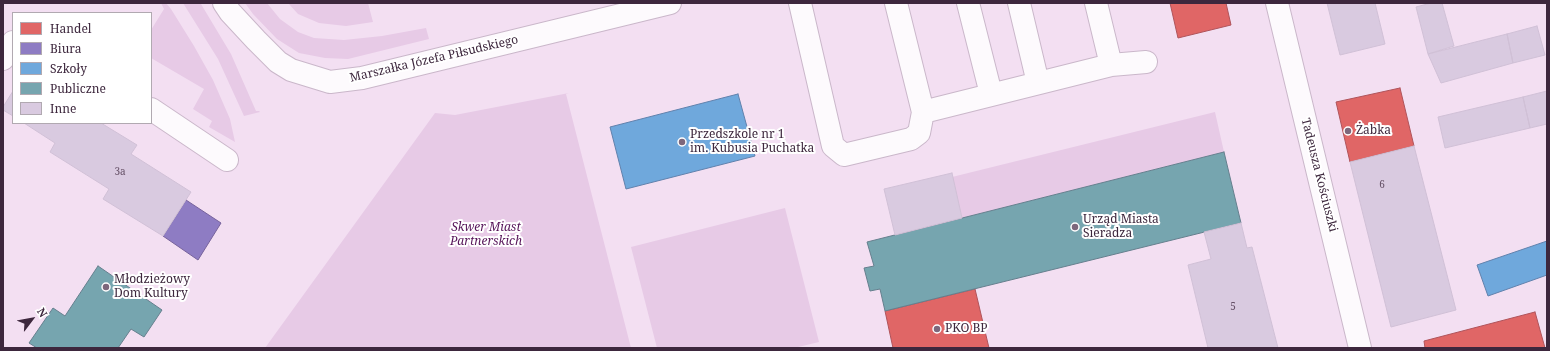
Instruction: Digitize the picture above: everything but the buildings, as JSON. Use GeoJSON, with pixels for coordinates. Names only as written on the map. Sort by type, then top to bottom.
{"type":"FeatureCollection","features":[{"type":"Feature","properties":{"kind":"street","name":"Marszałka Józefa Piłsudskiego"},"geometry":{"type":"LineString","coordinates":[[224,3],[230,12],[278,62],[291,70],[330,82],[362,78],[670,3]]}},
{"type":"Feature","properties":{"kind":"street"},"geometry":{"type":"LineString","coordinates":[[800,3],[833,146],[844,155],[911,139],[919,133],[923,112],[896,3]]}},
{"type":"Feature","properties":{"kind":"street"},"geometry":{"type":"LineString","coordinates":[[968,3],[991,94]]}},
{"type":"Feature","properties":{"kind":"street"},"geometry":{"type":"LineString","coordinates":[[1019,3],[1038,83]]}},
{"type":"Feature","properties":{"kind":"street"},"geometry":{"type":"LineString","coordinates":[[1096,3],[1111,65]]}},
{"type":"Feature","properties":{"kind":"street","name":"Tadeusza Kościuszki"},"geometry":{"type":"LineString","coordinates":[[1277,3],[1360,348]]}},
{"type":"Feature","properties":{"kind":"street"},"geometry":{"type":"LineString","coordinates":[[3,59],[12,44]]}},
{"type":"Feature","properties":{"kind":"street"},"geometry":{"type":"LineString","coordinates":[[923,112],[1111,65],[1146,62]]}},
{"type":"Feature","properties":{"kind":"street"},"geometry":{"type":"LineString","coordinates":[[152,110],[227,160]]}},
{"type":"Feature","properties":{"kind":"green space"},"geometry":{"type":"Polygon","coordinates":[[[161,3],[166,3],[171,9],[213,80],[230,119],[235,142],[209,127],[212,121],[193,109],[204,89],[152,59],[152,28],[164,9],[161,3]]]}},
{"type":"Feature","properties":{"kind":"green space"},"geometry":{"type":"Polygon","coordinates":[[[183,3],[201,4],[231,54],[256,111],[260,112],[244,116],[218,59],[183,3]]]}},
{"type":"Feature","properties":{"kind":"green space"},"geometry":{"type":"Polygon","coordinates":[[[245,3],[267,3],[280,19],[298,32],[314,38],[344,40],[382,36],[426,28],[429,39],[348,59],[325,58],[299,53],[277,39],[253,14],[245,3]]]}},
{"type":"Feature","properties":{"kind":"green space"},"geometry":{"type":"Polygon","coordinates":[[[288,3],[368,3],[373,22],[346,26],[319,23],[298,14],[288,3]]]}},
{"type":"Feature","properties":{"kind":"green space","name":"Skwer Miast Partnerskich"},"geometry":{"type":"Polygon","coordinates":[[[569,93],[566,94],[631,348],[265,348],[435,113],[455,115],[569,93]]]}},
{"type":"Feature","properties":{"kind":"green space"},"geometry":{"type":"Polygon","coordinates":[[[1215,112],[1224,152],[962,218],[952,177],[1215,112]]]}},
{"type":"Feature","properties":{"kind":"green space"},"geometry":{"type":"Polygon","coordinates":[[[785,208],[819,342],[794,348],[657,348],[631,247],[785,208]]]}},
{"type":"Feature","properties":{"kind":"place","name":"Żabka"},"geometry":{"type":"Point","coordinates":[1348,131]}},
{"type":"Feature","properties":{"kind":"place","name":"Przedszkole nr 1 im. Kubusia Puchatka"},"geometry":{"type":"Point","coordinates":[682,142]}},
{"type":"Feature","properties":{"kind":"place","name":"Urząd Miasta Sieradza"},"geometry":{"type":"Point","coordinates":[1075,227]}},
{"type":"Feature","properties":{"kind":"place","name":"Młodzieżowy Dom Kultury"},"geometry":{"type":"Point","coordinates":[106,287]}},
{"type":"Feature","properties":{"kind":"place","name":"PKO BP"},"geometry":{"type":"Point","coordinates":[937,329]}}]}
